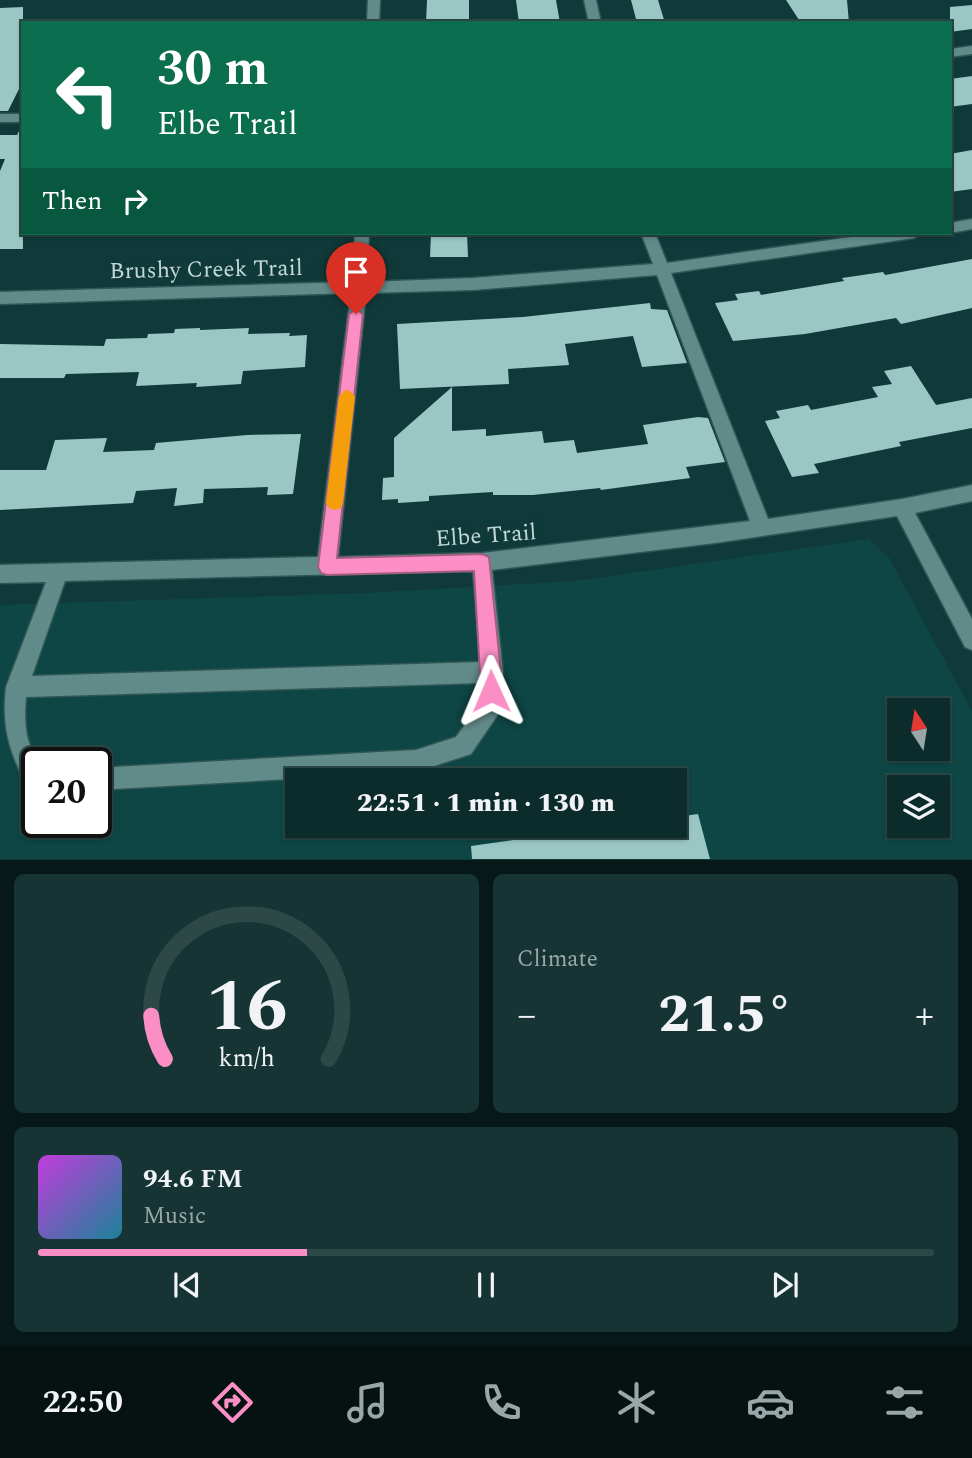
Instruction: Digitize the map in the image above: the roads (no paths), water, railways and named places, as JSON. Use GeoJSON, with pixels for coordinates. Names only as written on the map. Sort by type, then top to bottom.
{"type":"FeatureCollection","features":[{"type":"Feature","properties":{"kind":"street"},"geometry":{"type":"LineString","coordinates":[[373,21],[374,0]]}},
{"type":"Feature","properties":{"kind":"street"},"geometry":{"type":"LineString","coordinates":[[590,0],[595,21]]}},
{"type":"Feature","properties":{"kind":"street"},"geometry":{"type":"LineString","coordinates":[[952,53],[972,50]]}},
{"type":"Feature","properties":{"kind":"street"},"geometry":{"type":"LineString","coordinates":[[0,118],[21,118]]}},
{"type":"Feature","properties":{"kind":"street"},"geometry":{"type":"LineString","coordinates":[[952,228],[972,225]]}},
{"type":"Feature","properties":{"kind":"street"},"geometry":{"type":"LineString","coordinates":[[327,567],[359,289],[362,235]]}},
{"type":"Feature","properties":{"kind":"street"},"geometry":{"type":"LineString","coordinates":[[649,235],[762,528]]}},
{"type":"Feature","properties":{"kind":"street","name":"Brushy Creek Trail"},"geometry":{"type":"LineString","coordinates":[[0,298],[473,284],[662,269],[900,235]]}},
{"type":"Feature","properties":{"kind":"street","name":"Elbe Trail"},"geometry":{"type":"LineString","coordinates":[[0,574],[482,562],[616,549],[902,508],[972,493]]}},
{"type":"Feature","properties":{"kind":"street"},"geometry":{"type":"LineString","coordinates":[[902,508],[972,640]]}},
{"type":"Feature","properties":{"kind":"street"},"geometry":{"type":"LineString","coordinates":[[112,778],[416,761],[463,746],[490,710],[492,672],[482,562]]}},
{"type":"Feature","properties":{"kind":"street"},"geometry":{"type":"LineString","coordinates":[[21,751],[15,740],[17,687],[59,572]]}},
{"type":"Feature","properties":{"kind":"street"},"geometry":{"type":"LineString","coordinates":[[17,687],[492,672]]}}]}
